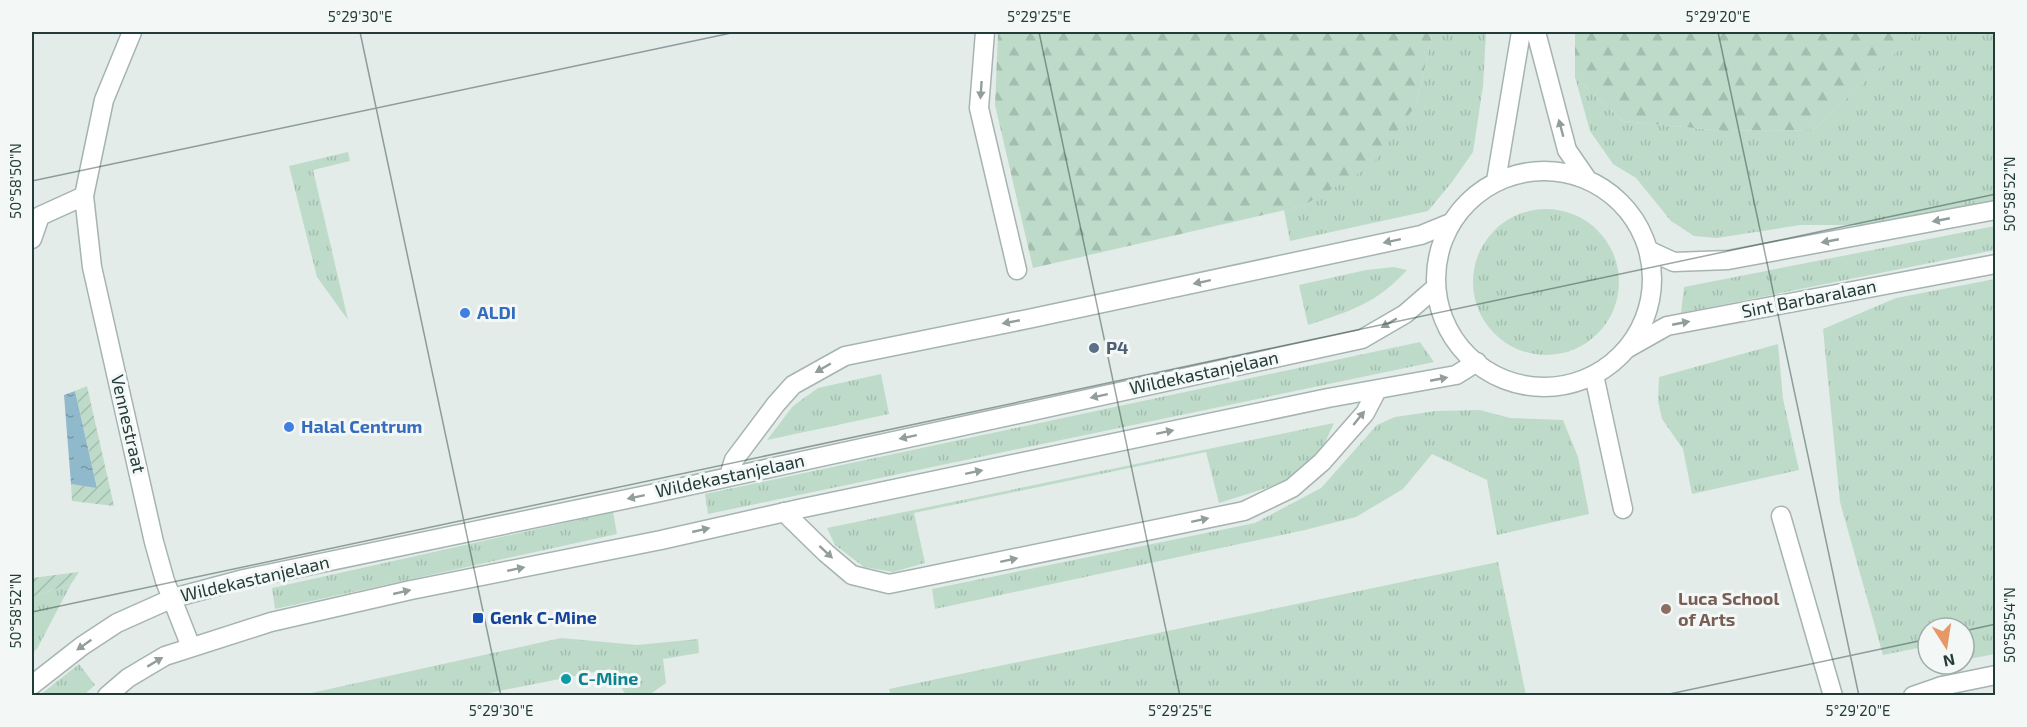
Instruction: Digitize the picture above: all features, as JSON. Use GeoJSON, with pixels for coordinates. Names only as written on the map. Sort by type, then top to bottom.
{"type":"FeatureCollection","features":[{"type":"Feature","properties":{"kind":"street","name":"Vennestraat"},"geometry":{"type":"LineString","coordinates":[[132,32],[104,100],[84,196],[92,267],[154,542],[165,582],[191,647]]}},
{"type":"Feature","properties":{"kind":"street"},"geometry":{"type":"LineString","coordinates":[[985,32],[979,108],[1017,270]]}},
{"type":"Feature","properties":{"kind":"street"},"geometry":{"type":"LineString","coordinates":[[1496,181],[1521,32]]}},
{"type":"Feature","properties":{"kind":"street"},"geometry":{"type":"LineString","coordinates":[[1536,32],[1567,150],[1587,179]]}},
{"type":"Feature","properties":{"kind":"street"},"geometry":{"type":"LineString","coordinates":[[1553,170],[1587,179],[1619,201],[1639,223],[1650,251],[1653,285],[1649,308],[1628,348],[1594,375],[1567,385],[1533,387],[1491,373],[1460,349],[1445,324],[1435,288],[1441,242],[1448,224],[1462,207],[1496,181],[1515,174],[1553,170]]}},
{"type":"Feature","properties":{"kind":"street"},"geometry":{"type":"LineString","coordinates":[[32,239],[40,216],[84,196]]}},
{"type":"Feature","properties":{"kind":"street"},"geometry":{"type":"LineString","coordinates":[[1650,251],[1674,261],[1728,260],[1995,210]]}},
{"type":"Feature","properties":{"kind":"street"},"geometry":{"type":"LineString","coordinates":[[729,476],[734,460],[793,385],[845,356],[1421,235],[1448,224]]}},
{"type":"Feature","properties":{"kind":"street","name":"Sint Barbaralaan"},"geometry":{"type":"LineString","coordinates":[[1628,348],[1667,326],[1995,264]]}},
{"type":"Feature","properties":{"kind":"street","name":"Wildekastanjelaan"},"geometry":{"type":"LineString","coordinates":[[32,685],[82,646],[117,624],[173,598],[244,579],[1362,339],[1405,314],[1435,288]]}},
{"type":"Feature","properties":{"kind":"street"},"geometry":{"type":"LineString","coordinates":[[107,696],[129,678],[165,656],[271,622],[1316,400],[1456,375],[1477,362]]}},
{"type":"Feature","properties":{"kind":"street"},"geometry":{"type":"LineString","coordinates":[[1594,375],[1623,509]]}},
{"type":"Feature","properties":{"kind":"street"},"geometry":{"type":"LineString","coordinates":[[784,512],[852,575],[889,584],[933,575],[1244,511],[1292,488],[1322,462],[1365,412],[1377,390]]}},
{"type":"Feature","properties":{"kind":"street"},"geometry":{"type":"LineString","coordinates":[[1782,516],[1833,696]]}},
{"type":"Feature","properties":{"kind":"street"},"geometry":{"type":"LineString","coordinates":[[1913,696],[1942,686],[1995,675]]}},
{"type":"Feature","properties":{"kind":"green space"},"geometry":{"type":"Polygon","coordinates":[[[998,32],[1433,32],[1416,105],[1370,167],[1302,206],[1033,268],[995,105],[998,32]]]}},
{"type":"Feature","properties":{"kind":"green space"},"geometry":{"type":"Polygon","coordinates":[[[1433,32],[1486,32],[1483,86],[1473,152],[1428,211],[1290,241],[1284,210],[1302,206],[1416,105],[1433,32]]]}},
{"type":"Feature","properties":{"kind":"green space"},"geometry":{"type":"Polygon","coordinates":[[[1575,32],[1915,32],[1914,36],[1813,130],[1724,131],[1623,121],[1575,77],[1575,32]]]}},
{"type":"Feature","properties":{"kind":"green space"},"geometry":{"type":"Polygon","coordinates":[[[1915,32],[1995,32],[1995,202],[1884,225],[1800,225],[1717,238],[1694,236],[1671,221],[1636,178],[1613,164],[1590,131],[1575,77],[1623,121],[1724,131],[1813,130],[1915,32]]]}},
{"type":"Feature","properties":{"kind":"green space"},"geometry":{"type":"Polygon","coordinates":[[[348,152],[350,161],[313,170],[348,320],[317,277],[289,166],[348,152]]]}},
{"type":"Feature","properties":{"kind":"green space"},"geometry":{"type":"Polygon","coordinates":[[[1546,209],[1574,215],[1597,231],[1613,254],[1619,282],[1613,310],[1597,333],[1574,349],[1546,355],[1518,349],[1495,333],[1479,310],[1473,282],[1479,254],[1495,231],[1518,215],[1546,209]]]}},
{"type":"Feature","properties":{"kind":"green space"},"geometry":{"type":"Polygon","coordinates":[[[1995,226],[1995,250],[1681,313],[1684,287],[1995,226]]]}},
{"type":"Feature","properties":{"kind":"green space"},"geometry":{"type":"Polygon","coordinates":[[[1394,267],[1407,270],[1396,282],[1373,299],[1308,325],[1299,285],[1366,270],[1394,267]]]}},
{"type":"Feature","properties":{"kind":"green space"},"geometry":{"type":"Polygon","coordinates":[[[1995,279],[1995,654],[1976,658],[1976,616],[1916,616],[1916,648],[1883,655],[1840,502],[1823,329],[1896,298],[1995,279]]]}},
{"type":"Feature","properties":{"kind":"green space"},"geometry":{"type":"Polygon","coordinates":[[[1420,342],[1434,362],[708,514],[705,494],[1420,342]]]}},
{"type":"Feature","properties":{"kind":"green space"},"geometry":{"type":"Polygon","coordinates":[[[1778,344],[1783,399],[1799,470],[1692,494],[1683,449],[1662,419],[1658,401],[1659,377],[1778,344]]]}},
{"type":"Feature","properties":{"kind":"green space"},"geometry":{"type":"Polygon","coordinates":[[[881,374],[889,414],[767,440],[793,406],[818,388],[881,374]]]}},
{"type":"Feature","properties":{"kind":"green space"},"geometry":{"type":"Polygon","coordinates":[[[87,386],[114,506],[72,501],[71,484],[97,487],[75,391],[87,386]]]}},
{"type":"Feature","properties":{"kind":"green space"},"geometry":{"type":"Polygon","coordinates":[[[1480,410],[1510,418],[1563,420],[1578,457],[1589,514],[1497,535],[1487,480],[1432,454],[1403,489],[1356,517],[1305,530],[935,609],[932,589],[1255,523],[1321,488],[1377,425],[1395,417],[1436,411],[1480,410]]]}},
{"type":"Feature","properties":{"kind":"green space"},"geometry":{"type":"Polygon","coordinates":[[[1334,423],[1322,449],[1282,483],[1219,503],[1206,452],[914,513],[925,563],[893,572],[864,567],[835,545],[827,528],[1334,423]]]}},
{"type":"Feature","properties":{"kind":"green space"},"geometry":{"type":"Polygon","coordinates":[[[613,512],[617,534],[275,609],[272,588],[613,512]]]}},
{"type":"Feature","properties":{"kind":"green space"},"geometry":{"type":"Polygon","coordinates":[[[1498,562],[1526,695],[891,696],[889,689],[1498,562]]]}},
{"type":"Feature","properties":{"kind":"green space"},"geometry":{"type":"Polygon","coordinates":[[[79,572],[71,584],[32,597],[32,578],[79,572]]]}},
{"type":"Feature","properties":{"kind":"green space"},"geometry":{"type":"Polygon","coordinates":[[[71,584],[37,649],[32,653],[32,597],[71,584]]]}},
{"type":"Feature","properties":{"kind":"green space"},"geometry":{"type":"Polygon","coordinates":[[[561,638],[637,645],[698,639],[699,653],[663,659],[666,683],[649,695],[626,695],[610,669],[479,695],[302,695],[561,638]]]}},
{"type":"Feature","properties":{"kind":"green space"},"geometry":{"type":"Polygon","coordinates":[[[79,664],[95,685],[84,695],[40,695],[79,664]]]}},
{"type":"Feature","properties":{"kind":"water"},"geometry":{"type":"Polygon","coordinates":[[[75,391],[97,488],[71,484],[64,395],[75,391]]]}},
{"type":"Feature","properties":{"kind":"place","name":"ALDI"},"geometry":{"type":"Point","coordinates":[465,313]}},
{"type":"Feature","properties":{"kind":"place","name":"P4"},"geometry":{"type":"Point","coordinates":[1094,348]}},
{"type":"Feature","properties":{"kind":"place","name":"Halal Centrum"},"geometry":{"type":"Point","coordinates":[289,427]}},
{"type":"Feature","properties":{"kind":"place","name":"Luca School of Arts"},"geometry":{"type":"Point","coordinates":[1666,609]}},
{"type":"Feature","properties":{"kind":"place","name":"Genk C-Mine"},"geometry":{"type":"Point","coordinates":[478,618]}},
{"type":"Feature","properties":{"kind":"place","name":"C-Mine"},"geometry":{"type":"Point","coordinates":[566,679]}}]}
